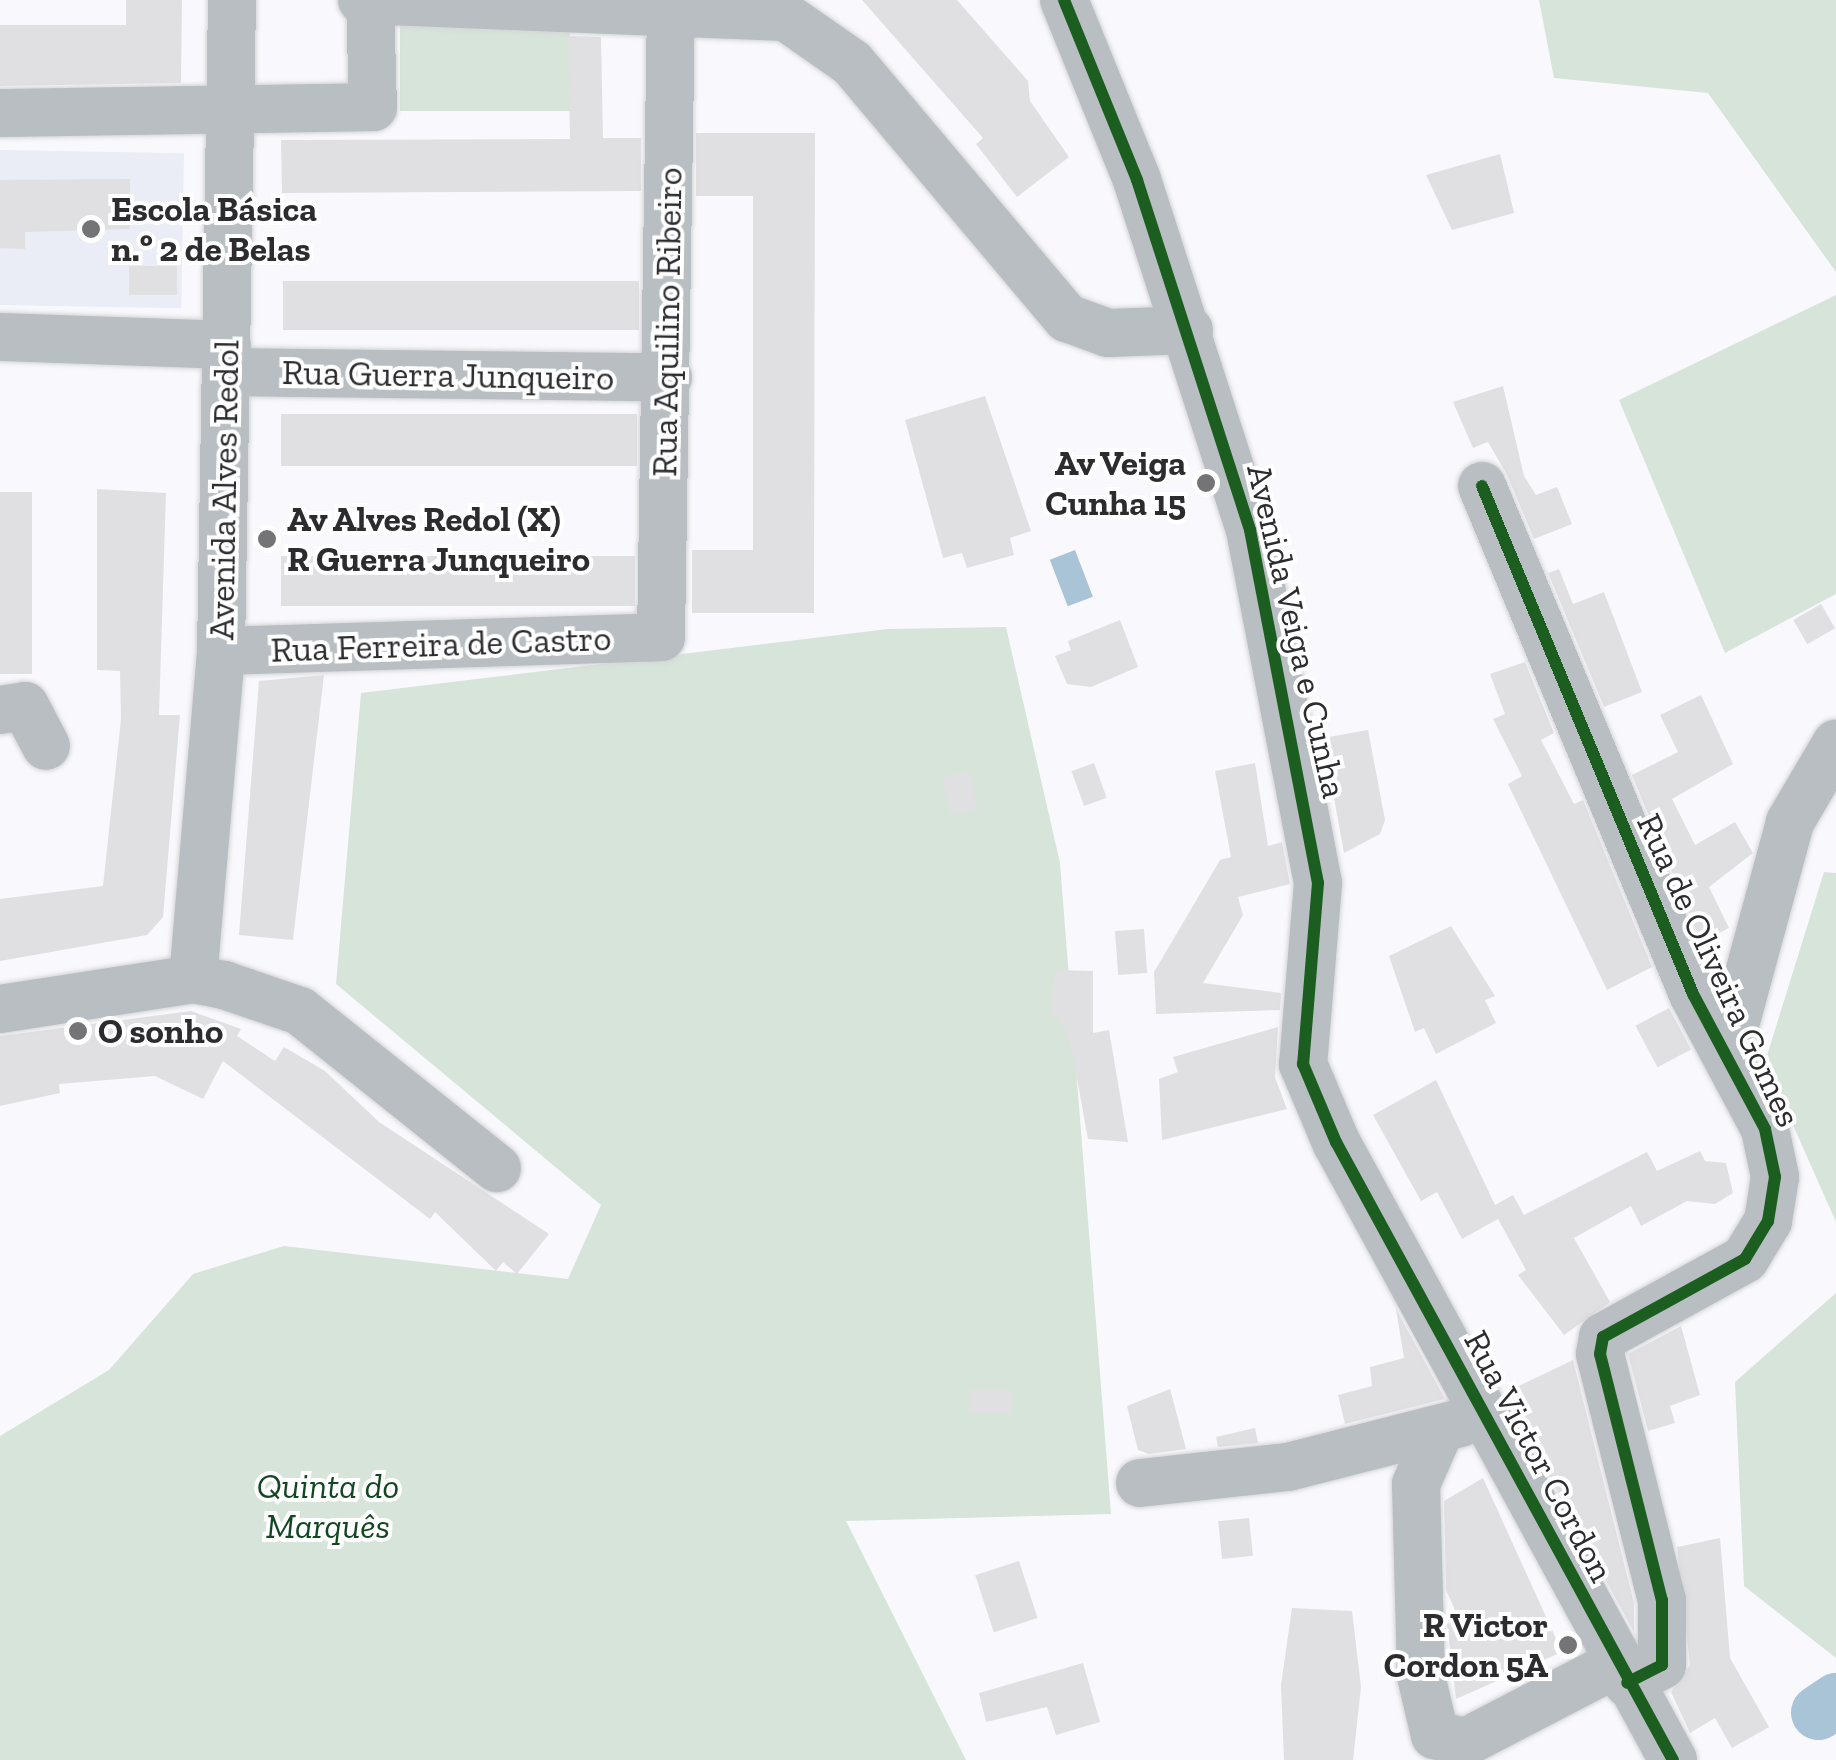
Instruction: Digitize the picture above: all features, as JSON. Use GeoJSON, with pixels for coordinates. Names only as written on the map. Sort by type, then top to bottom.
{"type":"FeatureCollection","features":[{"type":"Feature","properties":{"kind":"street","name":"Avenida Alves Redol"},"geometry":{"type":"LineString","coordinates":[[193,979],[221,651],[232,0]]}},
{"type":"Feature","properties":{"kind":"street"},"geometry":{"type":"LineString","coordinates":[[362,0],[671,7],[786,17],[852,63],[1067,318],[1108,333],[1189,330]]}},
{"type":"Feature","properties":{"kind":"street"},"geometry":{"type":"LineString","coordinates":[[0,113],[372,107],[370,0]]}},
{"type":"Feature","properties":{"kind":"street","name":"Avenida Veiga e Cunha"},"geometry":{"type":"LineString","coordinates":[[1064,0],[1189,330],[1250,530],[1302,771],[1318,883],[1303,1064],[1408,1277]]}},
{"type":"Feature","properties":{"kind":"street","name":"Rua Aquilino Ribeiro"},"geometry":{"type":"LineString","coordinates":[[661,637],[671,7]]}},
{"type":"Feature","properties":{"kind":"street","name":"Rua Guerra Junqueiro"},"geometry":{"type":"LineString","coordinates":[[0,337],[228,359],[668,377]]}},
{"type":"Feature","properties":{"kind":"street","name":"Rua de Oliveira Gomes"},"geometry":{"type":"LineString","coordinates":[[1482,486],[1686,976],[1729,1046],[1766,1129],[1775,1176],[1768,1221],[1745,1258],[1603,1337],[1600,1354],[1662,1600],[1662,1665],[1622,1674]]}},
{"type":"Feature","properties":{"kind":"street","name":"Rua Ferreira de Castro"},"geometry":{"type":"LineString","coordinates":[[221,651],[661,637]]}},
{"type":"Feature","properties":{"kind":"street"},"geometry":{"type":"LineString","coordinates":[[0,710],[24,706],[46,746]]}},
{"type":"Feature","properties":{"kind":"street"},"geometry":{"type":"LineString","coordinates":[[1729,1046],[1790,822],[1836,744]]}},
{"type":"Feature","properties":{"kind":"street"},"geometry":{"type":"LineString","coordinates":[[0,1009],[193,979],[300,1011],[497,1168]]}},
{"type":"Feature","properties":{"kind":"street","name":"Rua Victor Cordon"},"geometry":{"type":"LineString","coordinates":[[1408,1277],[1622,1674],[1674,1760]]}},
{"type":"Feature","properties":{"kind":"street"},"geometry":{"type":"LineString","coordinates":[[1140,1483],[1288,1467],[1438,1434],[1481,1413]]}},
{"type":"Feature","properties":{"kind":"street"},"geometry":{"type":"LineString","coordinates":[[1438,1434],[1416,1484],[1420,1676],[1436,1735],[1466,1742],[1622,1674]]}},
{"type":"Feature","properties":{"kind":"shaded area","name":"Escola Básica n.º 2 de Belas"},"geometry":{"type":"Polygon","coordinates":[[[0,150],[184,153],[181,308],[0,305],[0,150]]]}},
{"type":"Feature","properties":{"kind":"green space"},"geometry":{"type":"Polygon","coordinates":[[[1539,0],[1836,0],[1836,272],[1708,93],[1554,78],[1539,0]]]}},
{"type":"Feature","properties":{"kind":"green space"},"geometry":{"type":"Polygon","coordinates":[[[400,24],[570,24],[570,111],[400,111],[400,24]]]}},
{"type":"Feature","properties":{"kind":"green space"},"geometry":{"type":"Polygon","coordinates":[[[1836,295],[1836,594],[1725,653],[1619,400],[1836,295]]]}},
{"type":"Feature","properties":{"kind":"green space","name":"Quinta do Marquês"},"geometry":{"type":"Polygon","coordinates":[[[1006,627],[1060,863],[1111,1514],[846,1521],[966,1760],[0,1760],[0,1436],[109,1370],[193,1274],[284,1246],[568,1279],[601,1205],[336,984],[361,693],[888,629],[1006,627]]]}},
{"type":"Feature","properties":{"kind":"green space"},"geometry":{"type":"Polygon","coordinates":[[[1824,872],[1836,873],[1836,1222],[1765,1062],[1824,872]]]}},
{"type":"Feature","properties":{"kind":"green space"},"geometry":{"type":"Polygon","coordinates":[[[1836,1293],[1836,1658],[1744,1586],[1735,1382],[1836,1293]]]}},
{"type":"Feature","properties":{"kind":"water"},"geometry":{"type":"Polygon","coordinates":[[[1075,550],[1093,597],[1068,606],[1050,560],[1075,550]]]}},
{"type":"Feature","properties":{"kind":"building"},"geometry":{"type":"Polygon","coordinates":[[[126,0],[182,0],[181,83],[0,86],[0,25],[126,25],[126,0]]]}},
{"type":"Feature","properties":{"kind":"building"},"geometry":{"type":"Polygon","coordinates":[[[862,0],[957,0],[1028,81],[1030,101],[1069,157],[1017,197],[976,144],[983,138],[862,0]]]}},
{"type":"Feature","properties":{"kind":"building"},"geometry":{"type":"Polygon","coordinates":[[[568,36],[601,37],[603,138],[641,138],[641,191],[282,193],[281,140],[570,139],[568,36]]]}},
{"type":"Feature","properties":{"kind":"building"},"geometry":{"type":"Polygon","coordinates":[[[696,133],[815,133],[814,613],[692,613],[692,550],[753,550],[753,196],[696,196],[696,133]]]}},
{"type":"Feature","properties":{"kind":"building"},"geometry":{"type":"Polygon","coordinates":[[[1500,154],[1514,213],[1452,230],[1426,175],[1500,154]]]}},
{"type":"Feature","properties":{"kind":"building"},"geometry":{"type":"Polygon","coordinates":[[[130,179],[130,229],[25,232],[25,249],[0,248],[0,180],[130,179]]]}},
{"type":"Feature","properties":{"kind":"building"},"geometry":{"type":"Polygon","coordinates":[[[129,266],[177,266],[177,295],[129,295],[129,266]]]}},
{"type":"Feature","properties":{"kind":"building"},"geometry":{"type":"Polygon","coordinates":[[[283,281],[639,281],[639,330],[283,330],[283,281]]]}},
{"type":"Feature","properties":{"kind":"building"},"geometry":{"type":"Polygon","coordinates":[[[1503,386],[1524,476],[1536,495],[1557,487],[1572,524],[1534,539],[1507,475],[1488,442],[1473,448],[1453,402],[1503,386]]]}},
{"type":"Feature","properties":{"kind":"building"},"geometry":{"type":"Polygon","coordinates":[[[985,396],[1031,531],[1010,538],[1014,555],[967,568],[962,553],[943,558],[905,420],[985,396]]]}},
{"type":"Feature","properties":{"kind":"building"},"geometry":{"type":"Polygon","coordinates":[[[281,414],[637,414],[637,466],[281,466],[281,414]]]}},
{"type":"Feature","properties":{"kind":"building"},"geometry":{"type":"Polygon","coordinates":[[[97,489],[166,493],[159,715],[180,715],[163,917],[147,935],[0,961],[0,899],[103,886],[121,719],[120,671],[97,670],[97,489]]]}},
{"type":"Feature","properties":{"kind":"building"},"geometry":{"type":"Polygon","coordinates":[[[0,492],[32,492],[32,674],[0,674],[0,492]]]}},
{"type":"Feature","properties":{"kind":"building"},"geometry":{"type":"Polygon","coordinates":[[[281,556],[635,556],[635,606],[281,606],[281,556]]]}},
{"type":"Feature","properties":{"kind":"building"},"geometry":{"type":"Polygon","coordinates":[[[1559,569],[1573,604],[1604,592],[1642,692],[1604,707],[1548,573],[1559,569]]]}},
{"type":"Feature","properties":{"kind":"building"},"geometry":{"type":"Polygon","coordinates":[[[1821,604],[1835,628],[1807,644],[1793,620],[1821,604]]]}},
{"type":"Feature","properties":{"kind":"building"},"geometry":{"type":"Polygon","coordinates":[[[1120,620],[1138,667],[1091,687],[1067,684],[1055,656],[1071,650],[1068,641],[1120,620]]]}},
{"type":"Feature","properties":{"kind":"building"},"geometry":{"type":"Polygon","coordinates":[[[1525,662],[1554,733],[1541,740],[1574,804],[1583,800],[1652,967],[1607,990],[1508,784],[1522,776],[1493,719],[1505,714],[1490,674],[1525,662]]]}},
{"type":"Feature","properties":{"kind":"building"},"geometry":{"type":"Polygon","coordinates":[[[324,675],[293,940],[239,935],[259,681],[324,675]]]}},
{"type":"Feature","properties":{"kind":"building"},"geometry":{"type":"Polygon","coordinates":[[[1701,695],[1733,764],[1672,799],[1695,845],[1735,822],[1753,853],[1709,887],[1729,928],[1701,942],[1632,775],[1678,752],[1660,715],[1701,695]]]}},
{"type":"Feature","properties":{"kind":"building"},"geometry":{"type":"Polygon","coordinates":[[[1368,730],[1385,820],[1380,834],[1344,853],[1323,738],[1368,730]]]}},
{"type":"Feature","properties":{"kind":"building"},"geometry":{"type":"Polygon","coordinates":[[[1094,763],[1107,798],[1084,806],[1071,771],[1094,763]]]}},
{"type":"Feature","properties":{"kind":"building"},"geometry":{"type":"Polygon","coordinates":[[[1255,763],[1268,846],[1282,842],[1290,884],[1238,897],[1243,915],[1203,983],[1281,993],[1280,1010],[1156,1014],[1154,972],[1220,860],[1231,857],[1215,771],[1255,763]]]}},
{"type":"Feature","properties":{"kind":"building"},"geometry":{"type":"Polygon","coordinates":[[[969,771],[978,809],[950,815],[942,777],[969,771]]]}},
{"type":"Feature","properties":{"kind":"building"},"geometry":{"type":"Polygon","coordinates":[[[1451,926],[1495,996],[1485,1000],[1496,1023],[1436,1054],[1424,1028],[1415,1032],[1389,956],[1451,926]]]}},
{"type":"Feature","properties":{"kind":"building"},"geometry":{"type":"Polygon","coordinates":[[[1144,929],[1147,973],[1118,975],[1115,931],[1144,929]]]}},
{"type":"Feature","properties":{"kind":"building"},"geometry":{"type":"Polygon","coordinates":[[[1055,970],[1093,971],[1093,1033],[1109,1030],[1128,1142],[1088,1139],[1071,1046],[1059,1018],[1050,1018],[1055,970]]]}},
{"type":"Feature","properties":{"kind":"building"},"geometry":{"type":"Polygon","coordinates":[[[1669,1008],[1691,1049],[1658,1067],[1635,1026],[1669,1008]]]}},
{"type":"Feature","properties":{"kind":"building"},"geometry":{"type":"Polygon","coordinates":[[[191,1011],[241,1029],[237,1036],[275,1061],[284,1047],[325,1071],[379,1122],[549,1234],[517,1274],[503,1262],[496,1271],[435,1212],[430,1219],[223,1061],[203,1099],[155,1076],[59,1084],[60,1093],[0,1106],[0,1036],[191,1011]]]}},
{"type":"Feature","properties":{"kind":"building"},"geometry":{"type":"Polygon","coordinates":[[[1278,1027],[1275,1077],[1287,1109],[1162,1140],[1159,1079],[1178,1072],[1173,1057],[1278,1027]]]}},
{"type":"Feature","properties":{"kind":"building"},"geometry":{"type":"Polygon","coordinates":[[[1436,1080],[1495,1205],[1513,1195],[1524,1215],[1647,1152],[1657,1171],[1700,1151],[1705,1161],[1726,1163],[1733,1193],[1715,1204],[1687,1201],[1641,1226],[1631,1206],[1574,1238],[1610,1302],[1564,1335],[1518,1275],[1526,1270],[1498,1219],[1462,1239],[1437,1192],[1421,1201],[1373,1115],[1436,1080]]]}},
{"type":"Feature","properties":{"kind":"building"},"geometry":{"type":"Polygon","coordinates":[[[1396,1309],[1445,1399],[1345,1424],[1338,1395],[1372,1386],[1370,1367],[1404,1358],[1396,1309]]]}},
{"type":"Feature","properties":{"kind":"building"},"geometry":{"type":"Polygon","coordinates":[[[1681,1326],[1700,1395],[1670,1406],[1675,1423],[1648,1431],[1628,1354],[1681,1326]]]}},
{"type":"Feature","properties":{"kind":"building"},"geometry":{"type":"Polygon","coordinates":[[[1573,1360],[1634,1603],[1634,1632],[1504,1393],[1573,1360]]]}},
{"type":"Feature","properties":{"kind":"building"},"geometry":{"type":"Polygon","coordinates":[[[1170,1389],[1186,1449],[1149,1454],[1138,1450],[1127,1406],[1170,1389]]]}},
{"type":"Feature","properties":{"kind":"building"},"geometry":{"type":"Polygon","coordinates":[[[969,1390],[1012,1390],[1012,1414],[969,1414],[969,1390]]]}},
{"type":"Feature","properties":{"kind":"building"},"geometry":{"type":"Polygon","coordinates":[[[1255,1428],[1258,1443],[1218,1447],[1216,1437],[1255,1428]]]}},
{"type":"Feature","properties":{"kind":"building"},"geometry":{"type":"Polygon","coordinates":[[[1483,1478],[1562,1652],[1456,1699],[1447,1624],[1459,1619],[1446,1590],[1444,1501],[1483,1478]]]}},
{"type":"Feature","properties":{"kind":"building"},"geometry":{"type":"Polygon","coordinates":[[[1249,1518],[1253,1556],[1222,1559],[1218,1521],[1249,1518]]]}},
{"type":"Feature","properties":{"kind":"building"},"geometry":{"type":"Polygon","coordinates":[[[1720,1538],[1730,1658],[1769,1727],[1732,1748],[1715,1718],[1690,1733],[1671,1692],[1690,1665],[1677,1547],[1720,1538]]]}},
{"type":"Feature","properties":{"kind":"building"},"geometry":{"type":"Polygon","coordinates":[[[1019,1561],[1038,1618],[994,1632],[975,1575],[1019,1561]]]}},
{"type":"Feature","properties":{"kind":"building"},"geometry":{"type":"Polygon","coordinates":[[[1292,1608],[1352,1611],[1361,1687],[1353,1760],[1284,1760],[1281,1685],[1292,1608]]]}},
{"type":"Feature","properties":{"kind":"building"},"geometry":{"type":"Polygon","coordinates":[[[1083,1663],[1100,1722],[1056,1735],[1047,1707],[986,1722],[979,1693],[1083,1663]]]}},
{"type":"Feature","properties":{"kind":"waterway"},"geometry":{"type":"LineString","coordinates":[[1818,1712],[1836,1700]]}},
{"type":"Feature","properties":{"kind":"cycle path"},"geometry":{"type":"LineString","coordinates":[[1064,0],[1137,180],[1250,530],[1318,883],[1303,1064],[1336,1142],[1673,1760]]}},
{"type":"Feature","properties":{"kind":"cycle path"},"geometry":{"type":"LineString","coordinates":[[1482,486],[1693,994],[1765,1129],[1775,1177],[1768,1221],[1745,1259],[1603,1337],[1600,1354],[1662,1600],[1662,1665],[1627,1683]]}},
{"type":"Feature","properties":{"kind":"place","name":"Escola Básica n.º 2 de Belas"},"geometry":{"type":"Point","coordinates":[91,229]}},
{"type":"Feature","properties":{"kind":"place","name":"Av Veiga Cunha 15"},"geometry":{"type":"Point","coordinates":[1206,483]}},
{"type":"Feature","properties":{"kind":"place","name":"Av Alves Redol (X) R Guerra Junqueiro"},"geometry":{"type":"Point","coordinates":[267,539]}},
{"type":"Feature","properties":{"kind":"place","name":"O sonho"},"geometry":{"type":"Point","coordinates":[78,1031]}},
{"type":"Feature","properties":{"kind":"place","name":"R Victor Cordon 5A"},"geometry":{"type":"Point","coordinates":[1568,1645]}}]}
